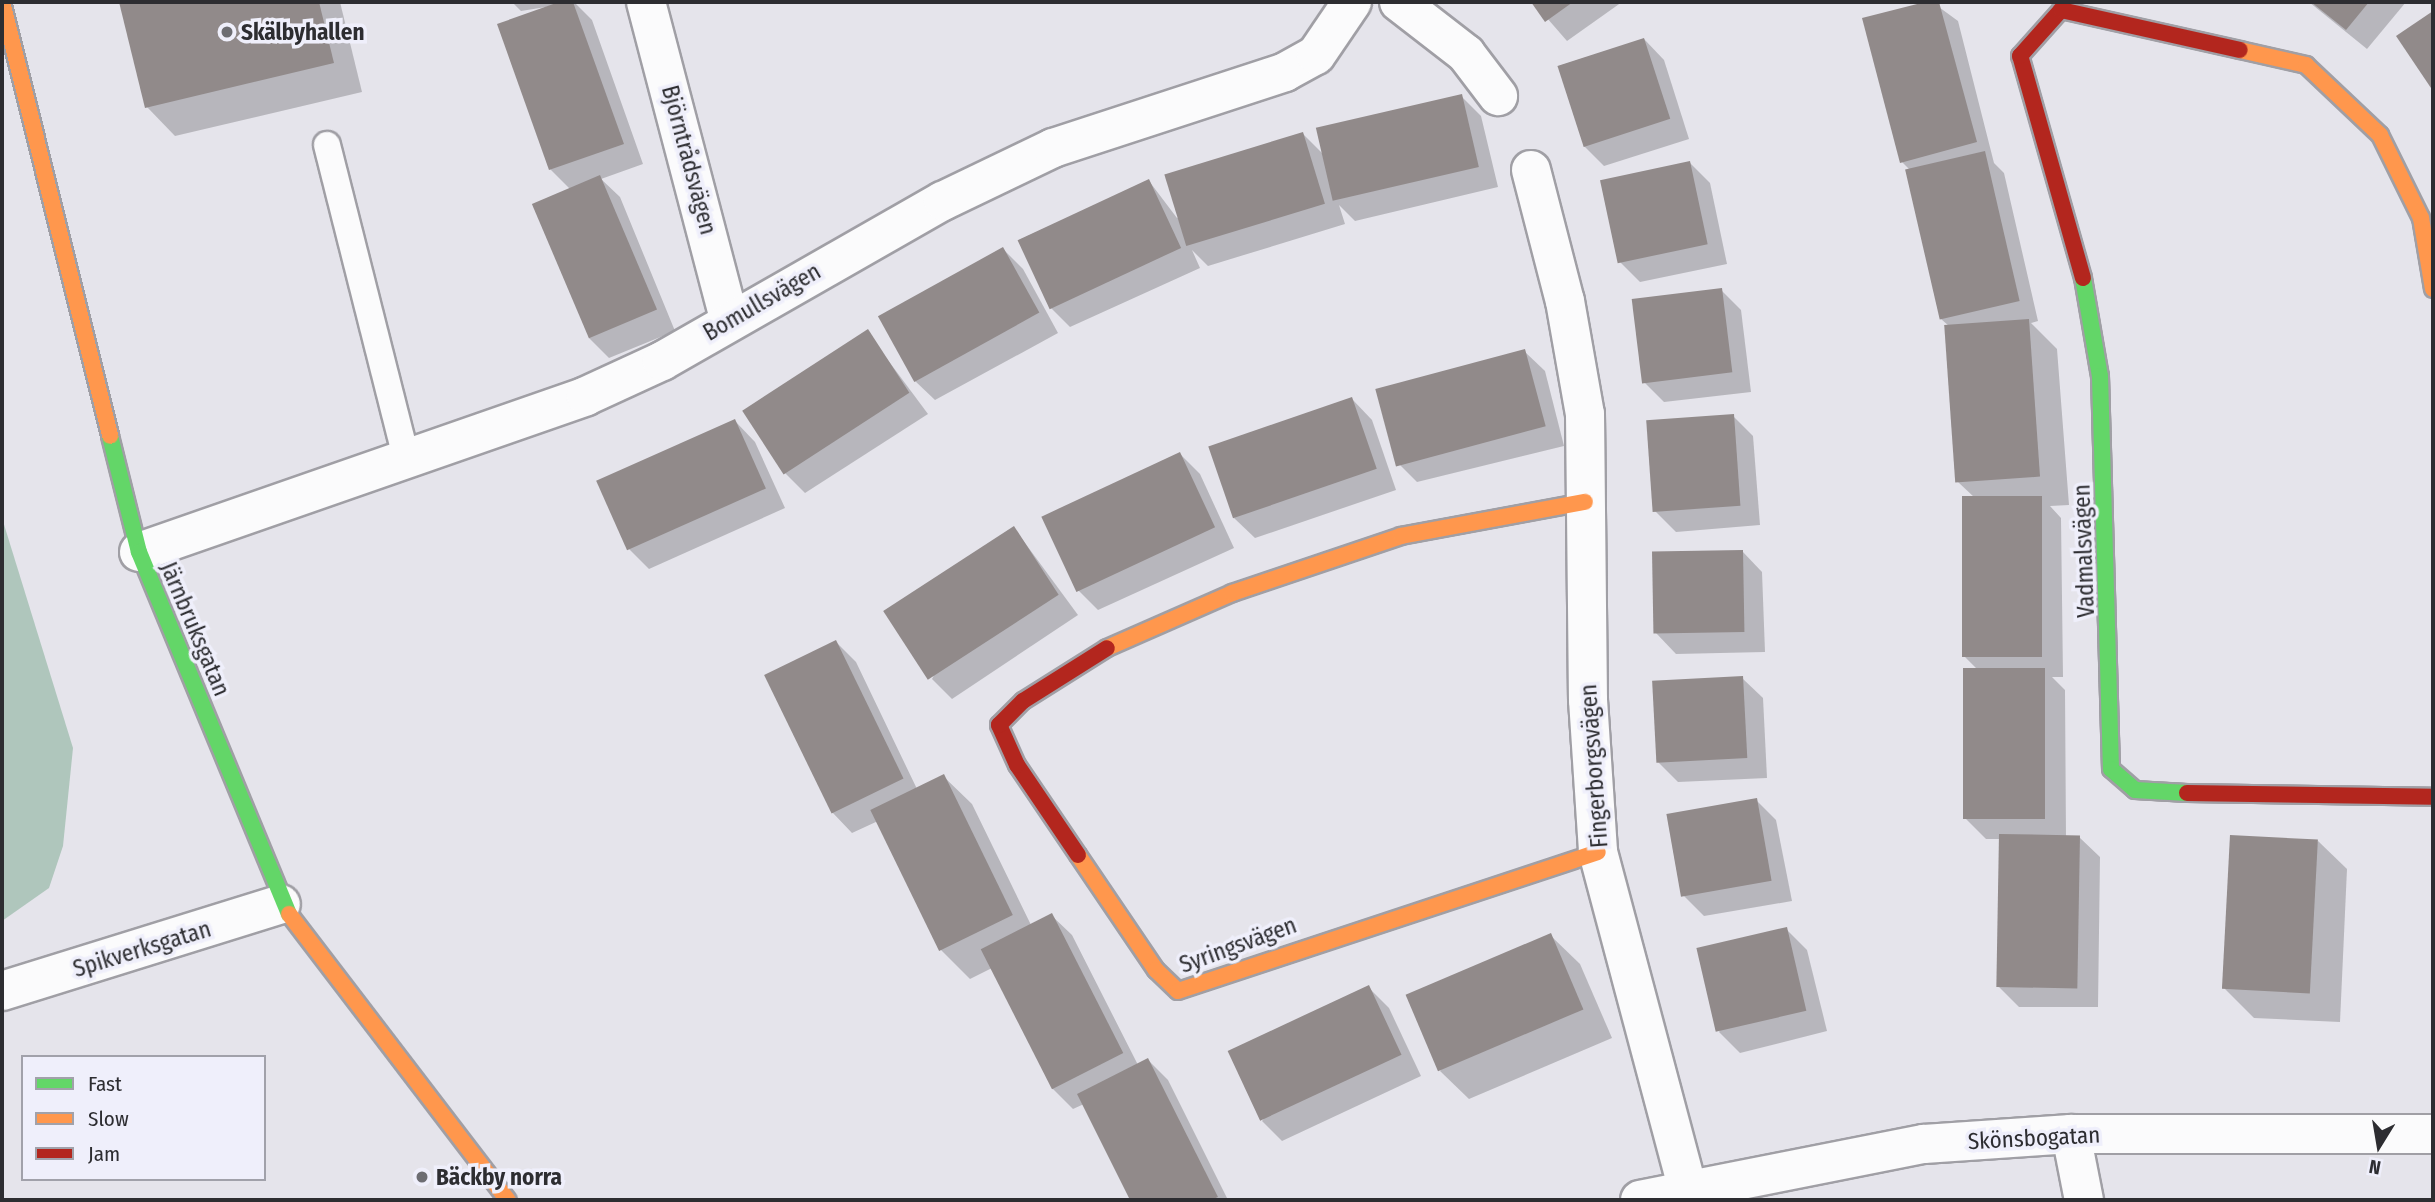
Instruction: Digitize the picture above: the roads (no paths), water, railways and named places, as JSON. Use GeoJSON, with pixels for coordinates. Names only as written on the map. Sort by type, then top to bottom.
{"type":"FeatureCollection","features":[{"type":"Feature","properties":{"kind":"street","name":"Järnbruksgatan"},"geometry":{"type":"LineString","coordinates":[[2,2],[139,552],[281,904],[508,1200]]}},
{"type":"Feature","properties":{"kind":"street","name":"Björntrådsvägen"},"geometry":{"type":"LineString","coordinates":[[646,2],[729,319]]}},
{"type":"Feature","properties":{"kind":"street","name":"Bomullsvägen"},"geometry":{"type":"LineString","coordinates":[[139,552],[586,396],[662,361],[729,319],[1053,148],[1285,72],[1316,55],[1352,2]]}},
{"type":"Feature","properties":{"kind":"street"},"geometry":{"type":"LineString","coordinates":[[1398,2],[1466,54],[1498,96]]}},
{"type":"Feature","properties":{"kind":"street","name":"Vadmalsvägen"},"geometry":{"type":"LineString","coordinates":[[2433,289],[2421,218],[2380,135],[2306,65],[2062,10],[2020,56],[2086,290],[2100,376],[2111,769],[2135,790],[2165,793],[2433,797]]}},
{"type":"Feature","properties":{"kind":"street","name":"Fingerborgsvägen"},"geometry":{"type":"LineString","coordinates":[[1531,170],[1565,301],[1585,414],[1584,502],[1598,852],[1686,1187]]}},
{"type":"Feature","properties":{"kind":"street","name":"Syringsvägen"},"geometry":{"type":"LineString","coordinates":[[1584,502],[1401,536],[1232,593],[1116,642],[1012,712],[999,725],[1017,765],[1156,970],[1178,991],[1598,852]]}},
{"type":"Feature","properties":{"kind":"street","name":"Spikverksgatan"},"geometry":{"type":"LineString","coordinates":[[2,991],[281,904]]}},
{"type":"Feature","properties":{"kind":"street","name":"Skönsbogatan"},"geometry":{"type":"LineString","coordinates":[[1640,1200],[1686,1187],[1924,1144],[2071,1135],[2433,1134]]}},
{"type":"Feature","properties":{"kind":"street"},"geometry":{"type":"LineString","coordinates":[[2071,1135],[2084,1200]]}},
{"type":"Feature","properties":{"kind":"lane"},"geometry":{"type":"LineString","coordinates":[[327,145],[406,457]]}},
{"type":"Feature","properties":{"kind":"place","name":"Skälbyhallen"},"geometry":{"type":"Point","coordinates":[227,32]}},
{"type":"Feature","properties":{"kind":"place","name":"Bäckby norra"},"geometry":{"type":"Point","coordinates":[422,1177]}}]}
